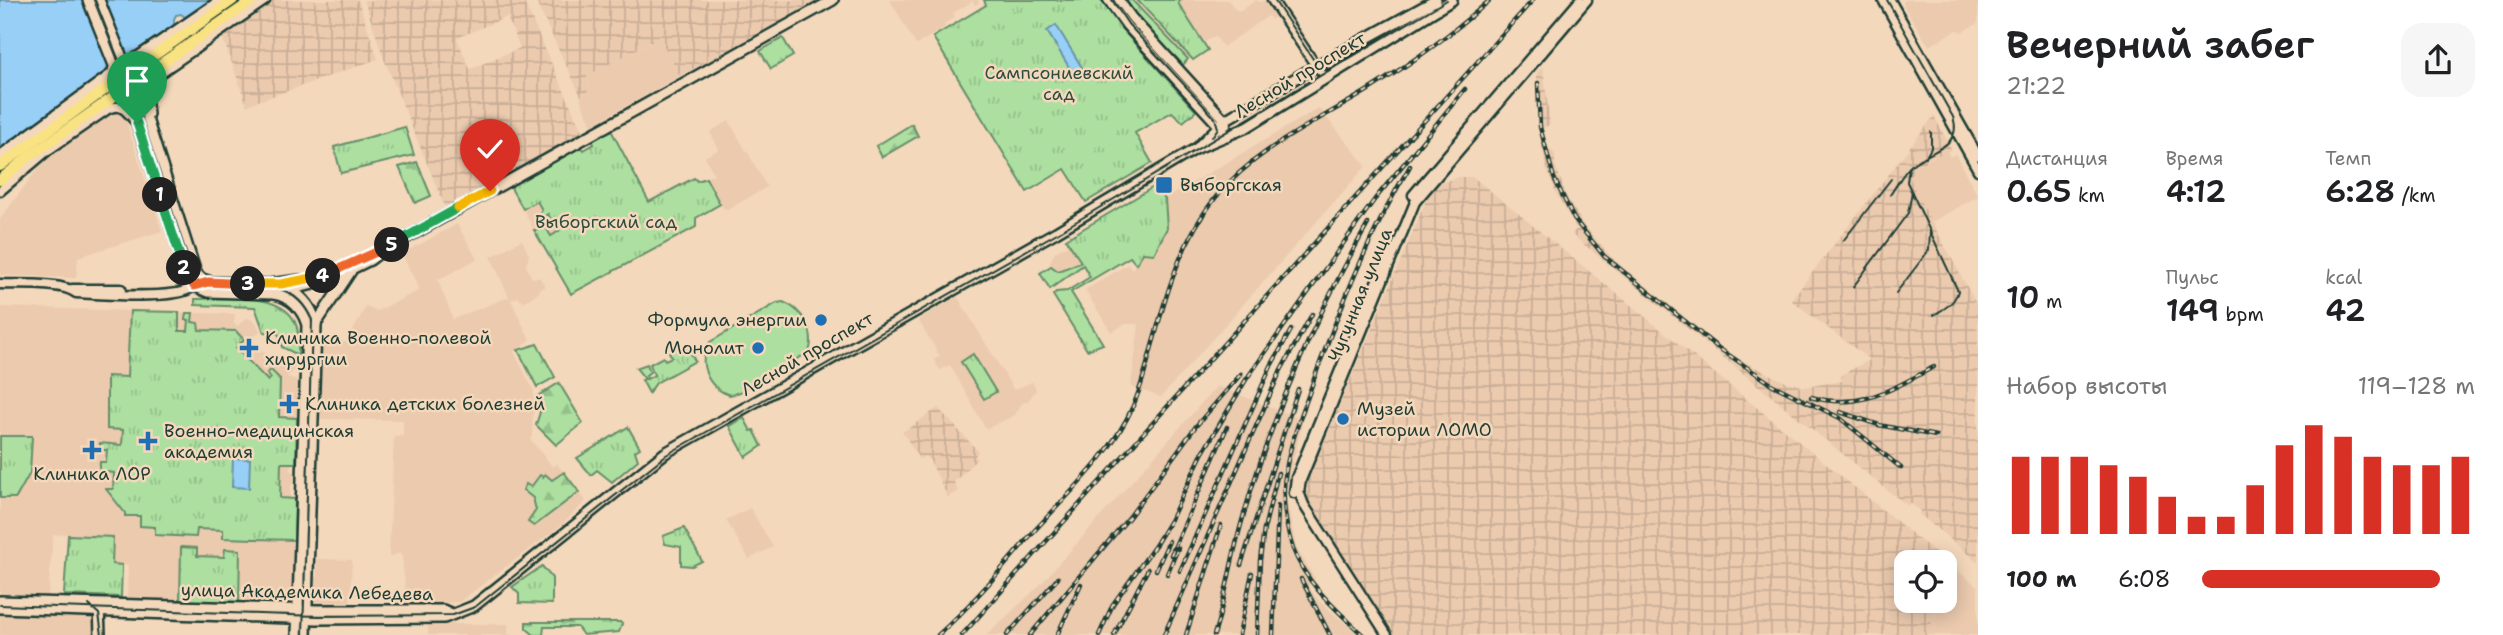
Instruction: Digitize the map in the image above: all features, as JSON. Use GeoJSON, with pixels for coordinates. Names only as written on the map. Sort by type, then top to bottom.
{"type":"FeatureCollection","features":[{"type":"Feature","properties":{"kind":"main road"},"geometry":{"type":"LineString","coordinates":[[88,0],[148,122],[200,279],[208,292],[274,294],[332,273],[367,255],[379,253]]}},
{"type":"Feature","properties":{"kind":"main road"},"geometry":{"type":"LineString","coordinates":[[99,0],[183,267],[200,279],[289,288],[329,280],[352,269],[833,0]]}},
{"type":"Feature","properties":{"kind":"main road"},"geometry":{"type":"LineString","coordinates":[[119,62],[131,62],[221,0]]}},
{"type":"Feature","properties":{"kind":"main road"},"geometry":{"type":"LineString","coordinates":[[233,0],[141,71],[253,0]]}},
{"type":"Feature","properties":{"kind":"main road"},"geometry":{"type":"LineString","coordinates":[[148,122],[145,87],[152,78],[265,0]]}},
{"type":"Feature","properties":{"kind":"main road","name":"Лесной проспект"},"geometry":{"type":"LineString","coordinates":[[1197,148],[1221,123],[1436,0]]}},
{"type":"Feature","properties":{"kind":"main road","name":"Лесной проспект"},"geometry":{"type":"LineString","coordinates":[[452,614],[474,606],[665,453],[1049,236],[1197,148],[1247,127],[1452,0]]}},
{"type":"Feature","properties":{"kind":"main road"},"geometry":{"type":"LineString","coordinates":[[0,156],[112,74],[119,62]]}},
{"type":"Feature","properties":{"kind":"main road"},"geometry":{"type":"LineString","coordinates":[[0,166],[113,91],[0,180]]}},
{"type":"Feature","properties":{"kind":"main road"},"geometry":{"type":"LineString","coordinates":[[312,328],[352,269]]}},
{"type":"Feature","properties":{"kind":"main road"},"geometry":{"type":"LineString","coordinates":[[289,288],[312,310],[302,613],[297,635]]}},
{"type":"Feature","properties":{"kind":"main road","name":"улица Академика Лебедева"},"geometry":{"type":"LineString","coordinates":[[0,601],[302,613],[443,610],[452,614]]}},
{"type":"Feature","properties":{"kind":"main road"},"geometry":{"type":"LineString","coordinates":[[99,607],[100,635]]}},
{"type":"Feature","properties":{"kind":"main road","name":"улица Академика Лебедева"},"geometry":{"type":"LineString","coordinates":[[0,608],[99,607]]}},
{"type":"Feature","properties":{"kind":"main road"},"geometry":{"type":"LineString","coordinates":[[302,613],[306,635]]}},
{"type":"Feature","properties":{"kind":"street"},"geometry":{"type":"LineString","coordinates":[[1108,0],[1126,25],[1221,123]]}},
{"type":"Feature","properties":{"kind":"street"},"geometry":{"type":"LineString","coordinates":[[1118,0],[1221,123],[1227,136]]}},
{"type":"Feature","properties":{"kind":"street"},"geometry":{"type":"LineString","coordinates":[[1272,0],[1328,78]]}},
{"type":"Feature","properties":{"kind":"street"},"geometry":{"type":"LineString","coordinates":[[1279,0],[1319,65]]}},
{"type":"Feature","properties":{"kind":"street","name":"Чугунная улица"},"geometry":{"type":"LineString","coordinates":[[1381,635],[1297,502],[1294,492],[1296,478],[1414,194],[1580,0]]}},
{"type":"Feature","properties":{"kind":"street","name":"Чугунная улица"},"geometry":{"type":"LineString","coordinates":[[1387,635],[1304,505],[1299,492],[1301,480],[1415,202],[1587,0]]}},
{"type":"Feature","properties":{"kind":"street"},"geometry":{"type":"LineString","coordinates":[[1883,0],[1978,167]]}},
{"type":"Feature","properties":{"kind":"street"},"geometry":{"type":"LineString","coordinates":[[1890,0],[1978,156]]}},
{"type":"Feature","properties":{"kind":"street"},"geometry":{"type":"LineString","coordinates":[[0,191],[47,151],[112,107],[124,108],[137,123]]}},
{"type":"Feature","properties":{"kind":"street"},"geometry":{"type":"LineString","coordinates":[[0,284],[72,289],[76,293],[172,295],[188,292],[200,279]]}},
{"type":"Feature","properties":{"kind":"shaded area"},"geometry":{"type":"Polygon","coordinates":[[[271,0],[358,0],[378,59],[247,105],[222,36],[271,0]]]}},
{"type":"Feature","properties":{"kind":"shaded area"},"geometry":{"type":"Polygon","coordinates":[[[364,0],[523,0],[583,133],[445,207],[384,59],[364,0]],[[507,17],[457,38],[470,69],[520,48],[507,17]]]}},
{"type":"Feature","properties":{"kind":"shaded area"},"geometry":{"type":"Polygon","coordinates":[[[535,0],[816,2],[680,76],[659,37],[587,76],[589,90],[581,96],[535,0]]]}},
{"type":"Feature","properties":{"kind":"shaded area"},"geometry":{"type":"Polygon","coordinates":[[[890,0],[978,0],[979,2],[975,5],[973,1],[953,13],[955,17],[944,24],[945,27],[916,45],[890,0]]]}},
{"type":"Feature","properties":{"kind":"shaded area"},"geometry":{"type":"Polygon","coordinates":[[[1183,0],[1228,0],[1236,10],[1242,10],[1256,0],[1269,0],[1279,14],[1271,20],[1268,16],[1223,47],[1215,36],[1204,42],[1179,3],[1183,0]]]}},
{"type":"Feature","properties":{"kind":"shaded area"},"geometry":{"type":"Polygon","coordinates":[[[1978,0],[1978,23],[1962,32],[1957,30],[1929,46],[1905,8],[1903,2],[1978,0]]]}},
{"type":"Feature","properties":{"kind":"shaded area"},"geometry":{"type":"Polygon","coordinates":[[[659,37],[680,76],[592,125],[581,101],[581,96],[589,90],[587,76],[659,37]]]}},
{"type":"Feature","properties":{"kind":"shaded area"},"geometry":{"type":"Polygon","coordinates":[[[1543,67],[1550,125],[1542,128],[1548,148],[1555,154],[1555,164],[1567,198],[1584,226],[1615,261],[1731,355],[1781,380],[1805,387],[1842,381],[1841,375],[1870,360],[1791,300],[1934,116],[1952,150],[1932,157],[1913,169],[1910,177],[1978,307],[1978,562],[1919,514],[1920,511],[1891,493],[1571,234],[1577,229],[1556,193],[1546,166],[1538,127],[1537,72],[1543,67]]]}},
{"type":"Feature","properties":{"kind":"shaded area"},"geometry":{"type":"Polygon","coordinates":[[[1319,108],[1366,166],[1161,397],[1131,387],[1139,324],[1125,324],[1111,332],[1085,290],[1128,264],[1132,269],[1143,253],[1155,254],[1167,228],[1165,199],[1319,108]]]}},
{"type":"Feature","properties":{"kind":"shaded area"},"geometry":{"type":"Polygon","coordinates":[[[114,110],[123,112],[162,231],[78,257],[76,278],[0,275],[0,219],[51,151],[114,110]]]}},
{"type":"Feature","properties":{"kind":"shaded area"},"geometry":{"type":"Polygon","coordinates":[[[729,121],[767,187],[729,209],[723,208],[706,178],[714,174],[705,157],[719,149],[710,132],[729,121]]]}},
{"type":"Feature","properties":{"kind":"shaded area"},"geometry":{"type":"Polygon","coordinates":[[[1946,150],[1950,157],[1955,154],[1978,196],[1932,222],[1914,191],[1910,177],[1913,169],[1946,150]]]}},
{"type":"Feature","properties":{"kind":"shaded area"},"geometry":{"type":"Polygon","coordinates":[[[1459,177],[1473,177],[1932,550],[1894,550],[1894,613],[1936,613],[1931,623],[1936,626],[1931,635],[1393,635],[1303,492],[1427,198],[1436,184],[1459,177]]]}},
{"type":"Feature","properties":{"kind":"shaded area"},"geometry":{"type":"Polygon","coordinates":[[[539,193],[562,230],[541,242],[520,204],[539,193]]]}},
{"type":"Feature","properties":{"kind":"shaded area"},"geometry":{"type":"Polygon","coordinates":[[[457,224],[477,259],[438,280],[453,319],[509,297],[491,257],[522,240],[529,255],[526,266],[532,278],[540,278],[545,286],[523,302],[518,297],[511,300],[530,340],[514,352],[534,391],[530,439],[553,467],[557,464],[586,501],[559,527],[459,602],[407,605],[402,556],[400,553],[389,557],[394,436],[403,436],[403,420],[319,419],[322,341],[347,342],[366,306],[377,311],[420,290],[402,254],[457,224]]]}},
{"type":"Feature","properties":{"kind":"shaded area"},"geometry":{"type":"Polygon","coordinates":[[[1070,244],[1081,262],[1058,271],[1050,262],[1055,252],[1070,244]]]}},
{"type":"Feature","properties":{"kind":"shaded area"},"geometry":{"type":"Polygon","coordinates":[[[957,296],[1014,390],[1032,382],[1036,389],[1015,415],[986,429],[950,365],[940,370],[934,360],[940,356],[918,320],[957,296]]]}},
{"type":"Feature","properties":{"kind":"shaded area","name":"Военно-медицинская академия"},"geometry":{"type":"Polygon","coordinates":[[[0,307],[235,314],[234,324],[237,326],[247,318],[256,322],[260,331],[252,340],[274,363],[282,356],[291,360],[295,369],[287,377],[298,380],[296,463],[291,463],[291,471],[295,472],[290,498],[295,499],[291,604],[127,599],[128,565],[112,565],[112,538],[63,534],[53,535],[48,596],[0,595],[0,307]]]}},
{"type":"Feature","properties":{"kind":"shaded area"},"geometry":{"type":"Polygon","coordinates":[[[1217,386],[1303,420],[1287,487],[1296,547],[1315,579],[1308,586],[1320,602],[1359,635],[987,635],[1038,587],[1217,386]]]}},
{"type":"Feature","properties":{"kind":"shaded area"},"geometry":{"type":"Polygon","coordinates":[[[938,408],[978,451],[975,456],[977,459],[954,482],[958,491],[948,497],[930,461],[925,456],[919,459],[903,432],[938,408]]]}},
{"type":"Feature","properties":{"kind":"shaded area"},"geometry":{"type":"Polygon","coordinates":[[[750,508],[773,547],[749,559],[726,520],[750,508]]]}},
{"type":"Feature","properties":{"kind":"shaded area"},"geometry":{"type":"Polygon","coordinates":[[[317,559],[352,560],[350,603],[344,603],[344,606],[315,603],[314,577],[317,577],[317,559]]]}},
{"type":"Feature","properties":{"kind":"shaded area"},"geometry":{"type":"Polygon","coordinates":[[[1958,571],[1978,587],[1978,635],[1931,635],[1936,626],[1931,623],[1936,613],[1957,613],[1958,571]]]}},
{"type":"Feature","properties":{"kind":"shaded area"},"geometry":{"type":"Polygon","coordinates":[[[0,613],[94,615],[94,635],[0,635],[0,613]]]}},
{"type":"Feature","properties":{"kind":"shaded area"},"geometry":{"type":"Polygon","coordinates":[[[428,624],[508,624],[508,634],[513,635],[428,635],[428,624]]]}},
{"type":"Feature","properties":{"kind":"green space","name":"Сампсониевский сад"},"geometry":{"type":"Polygon","coordinates":[[[984,0],[1101,0],[1121,28],[1196,111],[1183,122],[1172,112],[1135,133],[1152,163],[1086,202],[1065,169],[1027,192],[933,37],[986,5],[984,0]]]}},
{"type":"Feature","properties":{"kind":"green space"},"geometry":{"type":"Polygon","coordinates":[[[1123,0],[1132,0],[1188,59],[1183,65],[1174,55],[1171,57],[1123,0]]]}},
{"type":"Feature","properties":{"kind":"green space"},"geometry":{"type":"Polygon","coordinates":[[[1137,0],[1181,0],[1178,3],[1208,50],[1193,60],[1137,0]]]}},
{"type":"Feature","properties":{"kind":"green space"},"geometry":{"type":"Polygon","coordinates":[[[783,38],[793,56],[771,69],[760,51],[783,38]]]}},
{"type":"Feature","properties":{"kind":"green space"},"geometry":{"type":"Polygon","coordinates":[[[912,124],[918,136],[882,157],[876,146],[912,124]]]}},
{"type":"Feature","properties":{"kind":"green space"},"geometry":{"type":"Polygon","coordinates":[[[405,127],[414,155],[341,173],[334,147],[405,127]]]}},
{"type":"Feature","properties":{"kind":"green space","name":"Выборгский сад"},"geometry":{"type":"Polygon","coordinates":[[[611,130],[649,202],[694,178],[697,181],[706,178],[720,204],[696,218],[696,227],[571,294],[534,230],[540,230],[544,224],[551,236],[559,231],[548,214],[541,218],[539,215],[542,210],[537,201],[523,209],[512,185],[581,146],[584,150],[594,144],[592,140],[611,130]]]}},
{"type":"Feature","properties":{"kind":"green space"},"geometry":{"type":"Polygon","coordinates":[[[417,162],[431,196],[415,203],[399,167],[417,162]]]}},
{"type":"Feature","properties":{"kind":"green space"},"geometry":{"type":"Polygon","coordinates":[[[1155,186],[1165,199],[1167,228],[1154,254],[1143,253],[1136,264],[1130,257],[1071,292],[1103,344],[1087,350],[1053,295],[1067,291],[1090,277],[1083,265],[1050,289],[1040,273],[1051,266],[1058,271],[1081,262],[1066,239],[1155,186]]]}},
{"type":"Feature","properties":{"kind":"green space"},"geometry":{"type":"Polygon","coordinates":[[[195,299],[250,299],[277,305],[288,312],[297,326],[298,355],[282,347],[277,333],[264,332],[255,307],[195,305],[195,299]]]}},
{"type":"Feature","properties":{"kind":"green space","name":"Монолит"},"geometry":{"type":"Polygon","coordinates":[[[783,302],[796,310],[806,322],[811,337],[809,352],[740,392],[730,395],[715,387],[704,366],[710,342],[783,302]]]}},
{"type":"Feature","properties":{"kind":"green space"},"geometry":{"type":"Polygon","coordinates":[[[130,311],[179,312],[179,331],[188,331],[189,320],[185,320],[186,313],[193,313],[192,322],[198,323],[199,330],[236,331],[244,340],[236,348],[268,381],[271,378],[267,373],[271,370],[280,379],[279,417],[297,418],[296,463],[281,463],[280,498],[295,499],[294,540],[223,538],[223,530],[197,529],[196,537],[155,535],[155,527],[140,526],[140,516],[125,516],[106,489],[113,489],[114,473],[106,472],[105,476],[99,476],[100,462],[106,462],[107,450],[100,450],[100,443],[122,445],[123,430],[107,429],[107,376],[127,377],[130,311]]]}},
{"type":"Feature","properties":{"kind":"green space"},"geometry":{"type":"Polygon","coordinates":[[[537,344],[555,377],[537,387],[518,350],[537,344]]]}},
{"type":"Feature","properties":{"kind":"green space"},"geometry":{"type":"Polygon","coordinates":[[[678,347],[681,352],[688,348],[695,361],[656,383],[649,393],[642,380],[645,379],[636,368],[647,364],[650,372],[646,375],[647,379],[654,375],[650,364],[663,357],[665,360],[672,357],[669,352],[678,347]]]}},
{"type":"Feature","properties":{"kind":"green space"},"geometry":{"type":"Polygon","coordinates":[[[973,354],[996,392],[984,399],[961,362],[973,354]]]}},
{"type":"Feature","properties":{"kind":"green space"},"geometry":{"type":"Polygon","coordinates":[[[559,383],[583,423],[556,445],[536,425],[540,412],[536,397],[559,383]]]}},
{"type":"Feature","properties":{"kind":"green space"},"geometry":{"type":"Polygon","coordinates":[[[744,418],[762,446],[746,457],[729,426],[744,418]]]}},
{"type":"Feature","properties":{"kind":"green space"},"geometry":{"type":"Polygon","coordinates":[[[628,427],[640,448],[635,451],[638,460],[612,482],[597,470],[591,475],[577,458],[628,427]]]}},
{"type":"Feature","properties":{"kind":"green space"},"geometry":{"type":"Polygon","coordinates":[[[0,436],[32,436],[30,473],[16,498],[0,498],[0,436]]]}},
{"type":"Feature","properties":{"kind":"green space"},"geometry":{"type":"Polygon","coordinates":[[[564,472],[579,492],[534,526],[528,522],[536,510],[533,498],[523,490],[526,484],[531,487],[540,475],[543,477],[545,474],[552,480],[564,472]]]}},
{"type":"Feature","properties":{"kind":"green space"},"geometry":{"type":"Polygon","coordinates":[[[684,528],[702,561],[692,566],[681,565],[681,547],[665,544],[663,536],[684,528]]]}},
{"type":"Feature","properties":{"kind":"green space"},"geometry":{"type":"Polygon","coordinates":[[[68,535],[113,537],[112,564],[122,565],[121,597],[64,595],[68,535]]]}},
{"type":"Feature","properties":{"kind":"green space"},"geometry":{"type":"Polygon","coordinates":[[[181,547],[197,548],[197,556],[224,557],[225,549],[240,550],[239,603],[180,601],[181,547]]]}},
{"type":"Feature","properties":{"kind":"green space"},"geometry":{"type":"Polygon","coordinates":[[[542,566],[552,578],[552,604],[519,603],[519,594],[512,587],[542,566]]]}},
{"type":"Feature","properties":{"kind":"green space"},"geometry":{"type":"Polygon","coordinates":[[[526,622],[622,624],[619,632],[583,635],[577,627],[544,627],[543,635],[534,635],[526,628],[526,622]]]}},
{"type":"Feature","properties":{"kind":"water"},"geometry":{"type":"Polygon","coordinates":[[[0,0],[210,0],[185,17],[176,15],[174,25],[0,149],[0,0]]]}},
{"type":"Feature","properties":{"kind":"water"},"geometry":{"type":"Polygon","coordinates":[[[1056,25],[1086,74],[1077,80],[1047,31],[1056,25]]]}},
{"type":"Feature","properties":{"kind":"water"},"geometry":{"type":"Polygon","coordinates":[[[233,458],[250,459],[249,488],[232,487],[233,458]]]}},
{"type":"Feature","properties":{"kind":"tunnel"},"geometry":{"type":"LineString","coordinates":[[110,86],[138,67]]}},
{"type":"Feature","properties":{"kind":"tram line"},"geometry":{"type":"LineString","coordinates":[[95,0],[141,116],[193,274],[204,284],[218,288],[269,287],[286,291],[300,301],[312,320],[303,635]]}},
{"type":"Feature","properties":{"kind":"tram line"},"geometry":{"type":"LineString","coordinates":[[1112,0],[1128,24],[1215,118],[1218,128],[1212,137]]}},
{"type":"Feature","properties":{"kind":"tram line"},"geometry":{"type":"LineString","coordinates":[[1274,0],[1319,68],[1325,70],[1335,67]]}},
{"type":"Feature","properties":{"kind":"tram line"},"geometry":{"type":"LineString","coordinates":[[0,605],[318,616],[453,615],[475,607],[666,455],[1057,233],[1447,0]]}},
{"type":"Feature","properties":{"kind":"tram line"},"geometry":{"type":"LineString","coordinates":[[1887,0],[1953,117],[1955,127],[1950,141],[1910,166],[1890,195]]}},
{"type":"Feature","properties":{"kind":"tram line"},"geometry":{"type":"LineString","coordinates":[[1926,157],[1931,148],[1931,132]]}},
{"type":"Feature","properties":{"kind":"tram line"},"geometry":{"type":"LineString","coordinates":[[1909,168],[1907,182],[1958,291],[1952,302],[1934,315]]}},
{"type":"Feature","properties":{"kind":"tram line"},"geometry":{"type":"LineString","coordinates":[[1843,241],[1891,179]]}},
{"type":"Feature","properties":{"kind":"tram line"},"geometry":{"type":"LineString","coordinates":[[1853,287],[1908,213],[1912,192]]}},
{"type":"Feature","properties":{"kind":"tram line"},"geometry":{"type":"LineString","coordinates":[[1896,293],[1929,250],[1930,231]]}},
{"type":"Feature","properties":{"kind":"tram line"},"geometry":{"type":"LineString","coordinates":[[89,605],[99,614],[102,635]]}},
{"type":"Feature","properties":{"kind":"railway"},"geometry":{"type":"LineString","coordinates":[[938,635],[988,584],[1089,472],[1114,440],[1140,389],[1178,263],[1195,228],[1216,197],[1267,151],[1399,70],[1446,37],[1490,0]]}},
{"type":"Feature","properties":{"kind":"railway"},"geometry":{"type":"LineString","coordinates":[[962,635],[1533,0]]}},
{"type":"Feature","properties":{"kind":"railway"},"geometry":{"type":"LineString","coordinates":[[1538,83],[1540,127],[1554,178],[1574,219],[1604,256],[1717,347],[1773,385],[1840,418],[1901,468]]}},
{"type":"Feature","properties":{"kind":"railway"},"geometry":{"type":"LineString","coordinates":[[1099,635],[1113,604],[1171,519],[1202,454],[1247,378],[1375,199],[1465,89]]}},
{"type":"Feature","properties":{"kind":"railway"},"geometry":{"type":"LineString","coordinates":[[1363,635],[1323,596],[1299,562],[1286,520],[1285,480],[1294,435],[1335,324],[1369,243],[1410,166]]}},
{"type":"Feature","properties":{"kind":"railway"},"geometry":{"type":"LineString","coordinates":[[1214,635],[1242,521],[1280,407],[1330,294],[1368,224]]}},
{"type":"Feature","properties":{"kind":"railway"},"geometry":{"type":"LineString","coordinates":[[1164,635],[1280,372],[1312,314]]}},
{"type":"Feature","properties":{"kind":"railway"},"geometry":{"type":"LineString","coordinates":[[1180,571],[1271,366],[1291,330]]}},
{"type":"Feature","properties":{"kind":"railway"},"geometry":{"type":"LineString","coordinates":[[1811,397],[1845,401],[1875,396],[1934,367]]}},
{"type":"Feature","properties":{"kind":"railway"},"geometry":{"type":"LineString","coordinates":[[1030,635],[1130,516],[1196,426],[1241,374]]}},
{"type":"Feature","properties":{"kind":"railway"},"geometry":{"type":"LineString","coordinates":[[1241,565],[1298,389]]}},
{"type":"Feature","properties":{"kind":"railway"},"geometry":{"type":"LineString","coordinates":[[1840,412],[1879,425],[1936,436]]}},
{"type":"Feature","properties":{"kind":"railway"},"geometry":{"type":"LineString","coordinates":[[1171,555],[1227,427]]}},
{"type":"Feature","properties":{"kind":"railway"},"geometry":{"type":"LineString","coordinates":[[1257,635],[1264,529],[1278,473]]}},
{"type":"Feature","properties":{"kind":"railway"},"geometry":{"type":"LineString","coordinates":[[1273,635],[1278,506]]}},
{"type":"Feature","properties":{"kind":"railway"},"geometry":{"type":"LineString","coordinates":[[1186,635],[1221,525]]}},
{"type":"Feature","properties":{"kind":"railway"},"geometry":{"type":"LineString","coordinates":[[1156,570],[1169,541]]}},
{"type":"Feature","properties":{"kind":"railway"},"geometry":{"type":"LineString","coordinates":[[1167,574],[1178,548]]}},
{"type":"Feature","properties":{"kind":"railway"},"geometry":{"type":"LineString","coordinates":[[1114,635],[1148,569]]}},
{"type":"Feature","properties":{"kind":"railway"},"geometry":{"type":"LineString","coordinates":[[1239,635],[1252,573]]}},
{"type":"Feature","properties":{"kind":"railway"},"geometry":{"type":"LineString","coordinates":[[1007,635],[1058,578]]}},
{"type":"Feature","properties":{"kind":"railway"},"geometry":{"type":"LineString","coordinates":[[1301,579],[1330,635]]}},
{"type":"Feature","properties":{"kind":"railway"},"geometry":{"type":"LineString","coordinates":[[1057,635],[1081,584]]}},
{"type":"Feature","properties":{"kind":"place","name":"Выборгская"},"geometry":{"type":"Point","coordinates":[1164,185]}},
{"type":"Feature","properties":{"kind":"place","name":"Формула энергии"},"geometry":{"type":"Point","coordinates":[821,320]}},
{"type":"Feature","properties":{"kind":"place","name":"Клиника Военно-полевой хирургии"},"geometry":{"type":"Point","coordinates":[249,348]}},
{"type":"Feature","properties":{"kind":"place","name":"Монолит"},"geometry":{"type":"Point","coordinates":[758,348]}},
{"type":"Feature","properties":{"kind":"place","name":"Клиника детских болезней"},"geometry":{"type":"Point","coordinates":[289,404]}},
{"type":"Feature","properties":{"kind":"place","name":"Музей истории ЛОМО"},"geometry":{"type":"Point","coordinates":[1343,419]}},
{"type":"Feature","properties":{"kind":"place","name":"Военно-медицинская академия"},"geometry":{"type":"Point","coordinates":[148,441]}},
{"type":"Feature","properties":{"kind":"place","name":"Клиника ЛОР"},"geometry":{"type":"Point","coordinates":[92,450]}},
{"type":"Feature","properties":{"kind":"route"},"geometry":{"type":"LineString","coordinates":[[137,123],[183,267],[194,286],[208,282],[281,284],[332,273],[367,255],[379,253],[490,191]]}}]}
